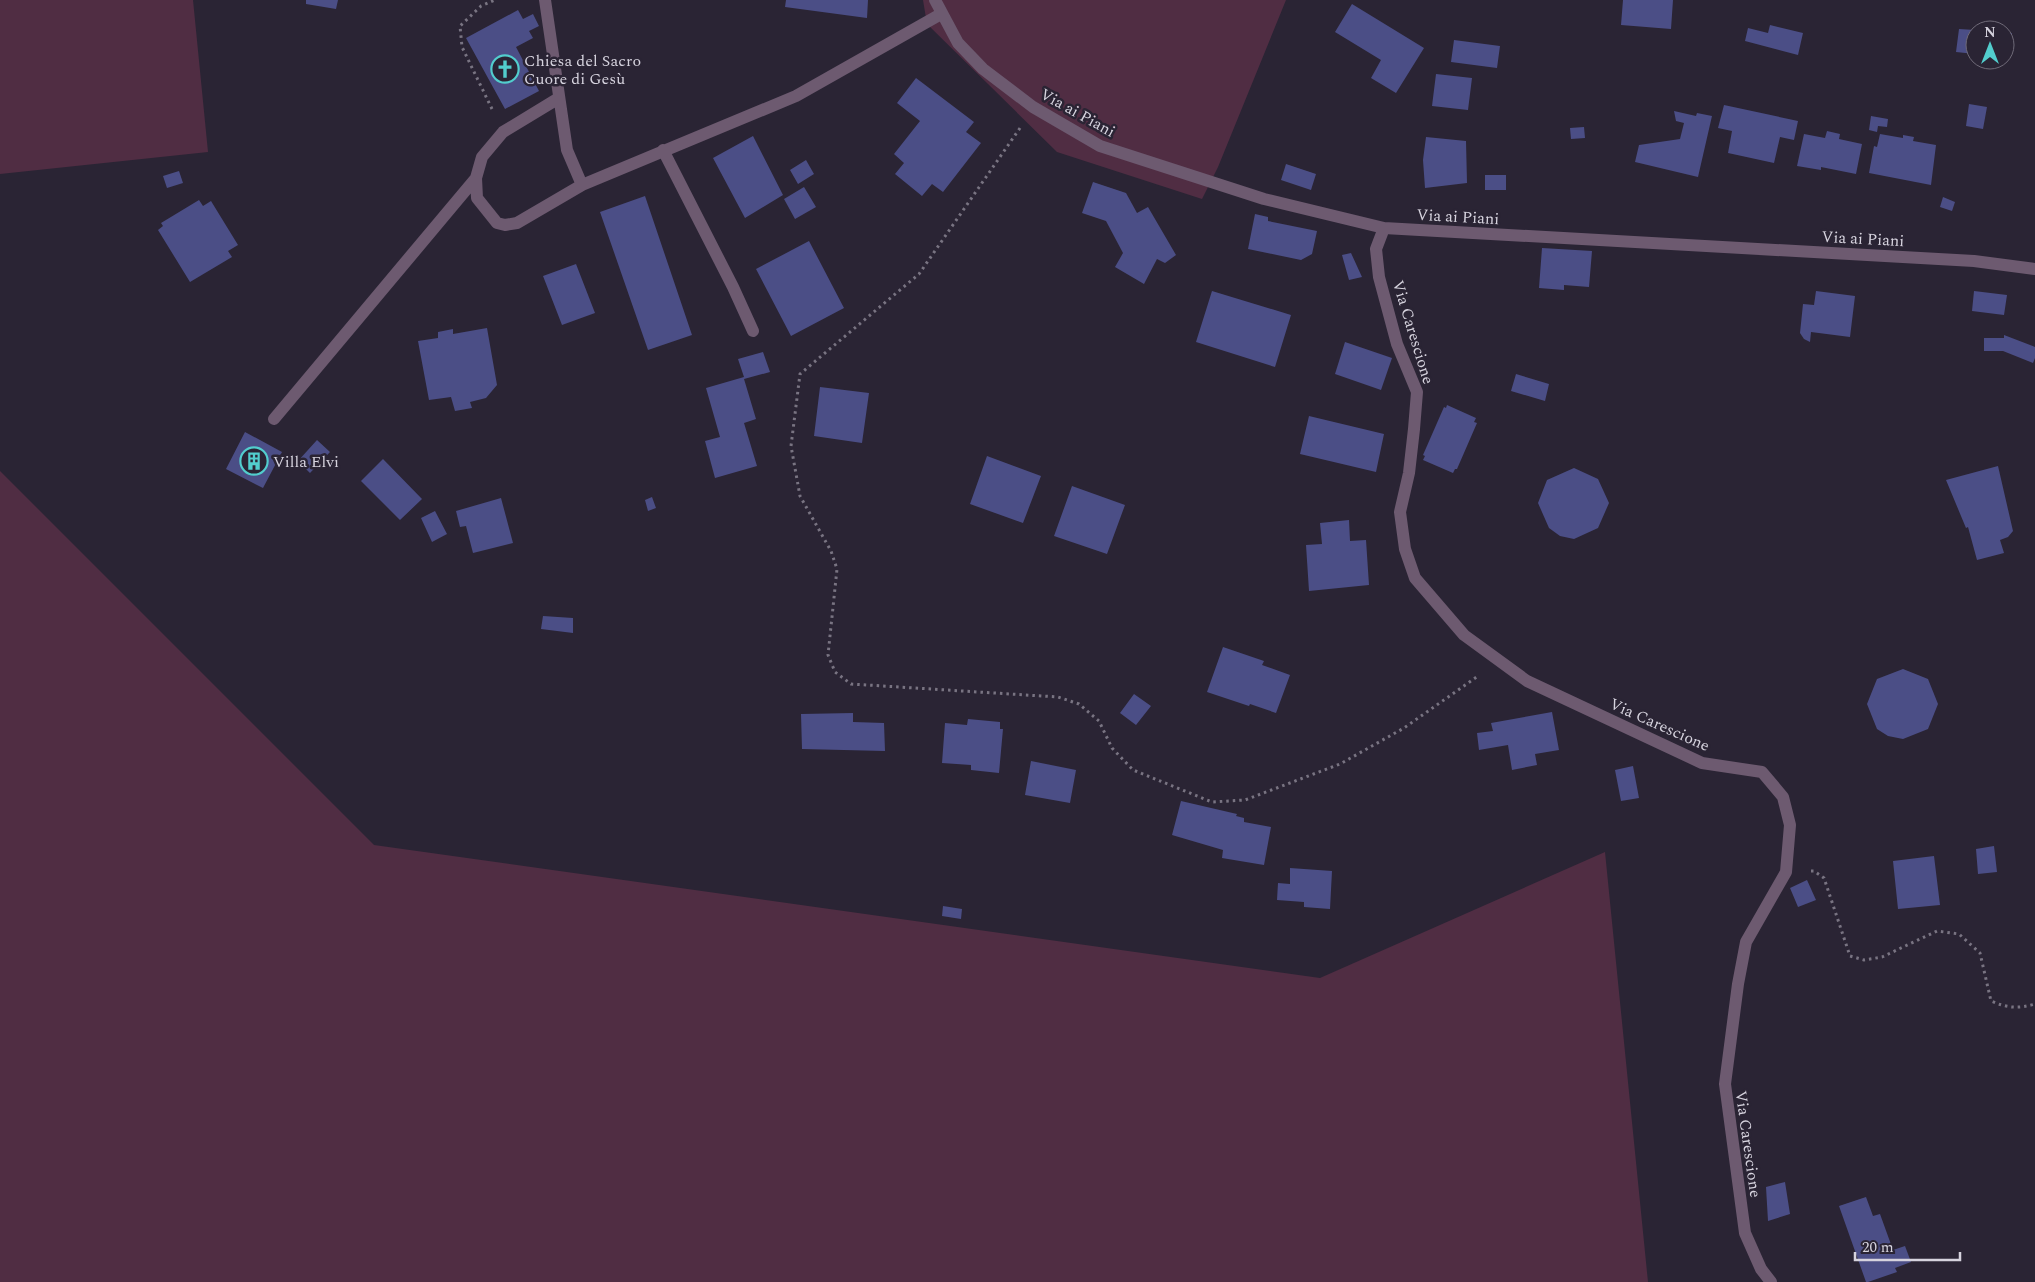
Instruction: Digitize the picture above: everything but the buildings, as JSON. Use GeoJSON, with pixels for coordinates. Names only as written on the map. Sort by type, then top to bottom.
{"type":"FeatureCollection","features":[{"type":"Feature","properties":{"kind":"street"},"geometry":{"type":"LineString","coordinates":[[545,0],[567,150],[582,185]]}},
{"type":"Feature","properties":{"kind":"street","name":"Via ai Piani"},"geometry":{"type":"LineString","coordinates":[[935,0],[958,43],[977,62],[1033,107],[1100,146],[1264,199],[1384,228],[1954,260],[2035,269]]}},
{"type":"Feature","properties":{"kind":"street"},"geometry":{"type":"LineString","coordinates":[[559,98],[503,132],[482,157],[476,178],[477,198],[497,222],[505,226],[516,222],[582,185],[796,96],[941,14]]}},
{"type":"Feature","properties":{"kind":"street"},"geometry":{"type":"LineString","coordinates":[[663,150],[733,287],[752,331]]}},
{"type":"Feature","properties":{"kind":"street"},"geometry":{"type":"LineString","coordinates":[[274,419],[476,178]]}},
{"type":"Feature","properties":{"kind":"street","name":"Via Carescione"},"geometry":{"type":"LineString","coordinates":[[1384,228],[1376,249],[1380,277],[1397,344],[1416,392],[1409,473],[1400,512],[1405,549],[1415,578],[1464,634],[1527,681],[1702,762],[1762,772],[1784,798],[1790,825],[1786,872],[1746,942],[1738,984],[1725,1084],[1745,1233],[1761,1269],[1771,1282]]}},
{"type":"Feature","properties":{"kind":"path"},"geometry":{"type":"LineString","coordinates":[[495,0],[481,6],[460,26],[462,47],[503,132]]}},
{"type":"Feature","properties":{"kind":"path"},"geometry":{"type":"LineString","coordinates":[[1033,107],[982,185],[919,274],[800,374],[791,446],[800,496],[832,551],[837,569],[828,656],[835,672],[851,684],[1058,697],[1079,704],[1099,721],[1112,748],[1132,770],[1212,802],[1245,800],[1340,764],[1404,728],[1500,661]]}},
{"type":"Feature","properties":{"kind":"path"},"geometry":{"type":"LineString","coordinates":[[1786,872],[1814,871],[1824,878],[1850,956],[1864,960],[1882,957],[1937,931],[1959,934],[1980,953],[1991,1000],[2006,1007],[2022,1008],[2035,1004]]}},
{"type":"Feature","properties":{"kind":"shaded area"},"geometry":{"type":"Polygon","coordinates":[[[0,0],[193,0],[208,152],[0,174],[0,0]]]}},
{"type":"Feature","properties":{"kind":"shaded area"},"geometry":{"type":"Polygon","coordinates":[[[923,0],[1286,0],[1218,167],[1202,199],[1057,152],[927,24],[923,0]]]}},
{"type":"Feature","properties":{"kind":"shaded area"},"geometry":{"type":"Polygon","coordinates":[[[0,471],[374,845],[1320,978],[1605,852],[1648,1282],[0,1282],[0,471]]]}},
{"type":"Feature","properties":{"kind":"place","name":"Chiesa del Sacro Cuore di Gesù"},"geometry":{"type":"Point","coordinates":[505,69]}},
{"type":"Feature","properties":{"kind":"place","name":"Villa Elvi"},"geometry":{"type":"Point","coordinates":[254,461]}}]}
